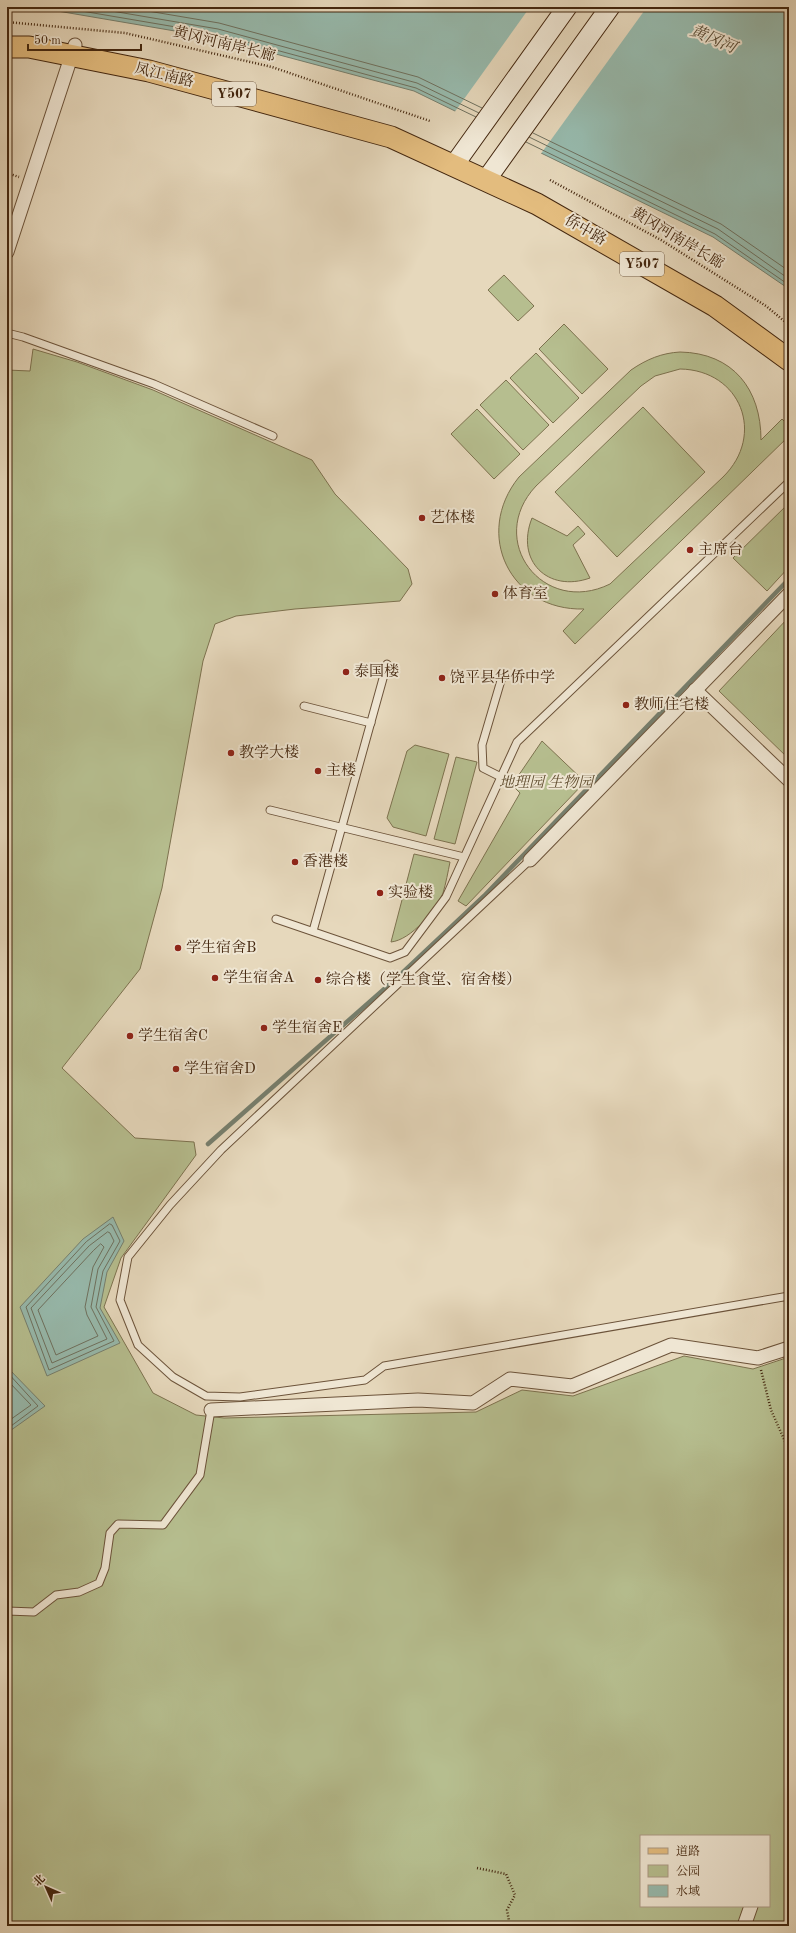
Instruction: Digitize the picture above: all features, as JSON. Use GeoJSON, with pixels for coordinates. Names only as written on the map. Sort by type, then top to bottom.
{"type":"FeatureCollection","features":[{"type":"Feature","properties":{"kind":"main road"},"geometry":{"type":"LineString","coordinates":[[454,165],[567,7]]}},
{"type":"Feature","properties":{"kind":"main road"},"geometry":{"type":"LineString","coordinates":[[486,180],[610,7]]}},
{"type":"Feature","properties":{"kind":"main road","name":"凤江南路"},"geometry":{"type":"LineString","coordinates":[[7,47],[29,47],[149,71],[391,137],[454,165]]}},
{"type":"Feature","properties":{"kind":"main road","name":"侨中路"},"geometry":{"type":"LineString","coordinates":[[454,165],[537,204],[715,306],[789,360]]}},
{"type":"Feature","properties":{"kind":"street"},"geometry":{"type":"LineString","coordinates":[[7,252],[74,45]]}},
{"type":"Feature","properties":{"kind":"street"},"geometry":{"type":"LineString","coordinates":[[530,860],[789,594]]}},
{"type":"Feature","properties":{"kind":"street"},"geometry":{"type":"LineString","coordinates":[[696,690],[789,780]]}},
{"type":"Feature","properties":{"kind":"street"},"geometry":{"type":"LineString","coordinates":[[211,1410],[418,1400],[473,1403],[510,1380],[572,1386],[671,1345],[758,1358],[789,1348]]}},
{"type":"Feature","properties":{"kind":"street"},"geometry":{"type":"LineString","coordinates":[[744,1926],[751,1907]]}},
{"type":"Feature","properties":{"kind":"lane"},"geometry":{"type":"LineString","coordinates":[[7,333],[23,337],[154,384],[273,436]]}},
{"type":"Feature","properties":{"kind":"lane"},"geometry":{"type":"LineString","coordinates":[[276,919],[390,958],[405,952],[446,897],[517,742],[789,482]]}},
{"type":"Feature","properties":{"kind":"lane"},"geometry":{"type":"LineString","coordinates":[[313,931],[387,664]]}},
{"type":"Feature","properties":{"kind":"lane"},"geometry":{"type":"LineString","coordinates":[[500,777],[483,768],[482,745],[502,677]]}},
{"type":"Feature","properties":{"kind":"lane"},"geometry":{"type":"LineString","coordinates":[[304,706],[371,723]]}},
{"type":"Feature","properties":{"kind":"lane"},"geometry":{"type":"LineString","coordinates":[[270,810],[464,857]]}},
{"type":"Feature","properties":{"kind":"lane"},"geometry":{"type":"LineString","coordinates":[[530,860],[220,1150],[170,1205],[132,1251],[128,1257],[120,1300],[138,1345],[173,1377],[206,1396],[240,1397],[365,1380],[384,1366],[789,1296]]}},
{"type":"Feature","properties":{"kind":"lane"},"geometry":{"type":"LineString","coordinates":[[7,1611],[34,1612],[56,1595],[80,1592],[99,1584],[105,1568],[110,1533],[118,1524],[162,1525],[200,1475],[211,1410]]}},
{"type":"Feature","properties":{"kind":"path","name":"黄冈河南岸长廊"},"geometry":{"type":"LineString","coordinates":[[7,22],[125,33],[272,67],[430,121]]}},
{"type":"Feature","properties":{"kind":"path","name":"黄冈河南岸长廊"},"geometry":{"type":"LineString","coordinates":[[550,180],[661,240],[766,306],[789,325]]}},
{"type":"Feature","properties":{"kind":"path"},"geometry":{"type":"LineString","coordinates":[[758,1358],[771,1410],[789,1448]]}},
{"type":"Feature","properties":{"kind":"path"},"geometry":{"type":"LineString","coordinates":[[477,1868],[506,1874],[516,1895],[507,1910],[510,1926]]}},
{"type":"Feature","properties":{"kind":"green space"},"geometry":{"type":"Polygon","coordinates":[[[504,275],[534,306],[518,321],[488,290],[504,275]]]}},
{"type":"Feature","properties":{"kind":"green space"},"geometry":{"type":"Polygon","coordinates":[[[564,324],[608,369],[582,394],[539,349],[564,324]]]}},
{"type":"Feature","properties":{"kind":"green space"},"geometry":{"type":"Polygon","coordinates":[[[33,349],[77,362],[153,390],[312,460],[335,494],[408,569],[412,584],[400,601],[295,609],[236,616],[215,624],[203,661],[162,888],[140,969],[62,1068],[135,1138],[194,1142],[196,1155],[121,1258],[104,1307],[153,1393],[196,1415],[224,1418],[476,1412],[522,1390],[573,1396],[684,1356],[753,1369],[789,1357],[789,1926],[7,1926],[7,370],[30,371],[33,349]]]}},
{"type":"Feature","properties":{"kind":"green space"},"geometry":{"type":"Polygon","coordinates":[[[680,352],[699,354],[715,359],[729,367],[740,377],[749,390],[756,405],[760,422],[761,440],[782,419],[789,426],[789,436],[575,644],[563,631],[584,609],[558,606],[536,597],[519,583],[506,565],[500,544],[499,522],[506,499],[519,477],[631,370],[655,357],[680,352]],[[680,369],[655,376],[641,386],[536,486],[522,507],[517,529],[519,549],[529,568],[544,582],[563,590],[585,591],[610,584],[723,477],[736,460],[743,443],[744,425],[740,408],[732,393],[718,380],[701,372],[680,369]]]}},
{"type":"Feature","properties":{"kind":"green space"},"geometry":{"type":"Polygon","coordinates":[[[536,353],[579,398],[553,423],[510,378],[536,353]]]}},
{"type":"Feature","properties":{"kind":"green space"},"geometry":{"type":"Polygon","coordinates":[[[506,380],[549,425],[523,450],[480,405],[506,380]]]}},
{"type":"Feature","properties":{"kind":"green space"},"geometry":{"type":"Polygon","coordinates":[[[643,407],[705,472],[617,557],[555,492],[643,407]]]}},
{"type":"Feature","properties":{"kind":"green space"},"geometry":{"type":"Polygon","coordinates":[[[477,409],[520,454],[494,479],[451,434],[477,409]]]}},
{"type":"Feature","properties":{"kind":"green space"},"geometry":{"type":"Polygon","coordinates":[[[789,503],[789,567],[767,591],[733,558],[789,503]]]}},
{"type":"Feature","properties":{"kind":"green space"},"geometry":{"type":"Polygon","coordinates":[[[532,518],[567,536],[578,526],[585,534],[573,545],[590,578],[575,581],[561,581],[549,577],[539,570],[532,560],[528,548],[528,534],[532,518]]]}},
{"type":"Feature","properties":{"kind":"green space"},"geometry":{"type":"Polygon","coordinates":[[[789,617],[789,759],[719,691],[789,617]]]}},
{"type":"Feature","properties":{"kind":"green space","name":"地理园 生物园"},"geometry":{"type":"Polygon","coordinates":[[[542,741],[585,782],[466,906],[458,901],[520,793],[512,785],[542,741]]]}},
{"type":"Feature","properties":{"kind":"green space"},"geometry":{"type":"Polygon","coordinates":[[[415,745],[449,754],[426,836],[393,827],[387,818],[407,751],[415,745]]]}},
{"type":"Feature","properties":{"kind":"green space"},"geometry":{"type":"Polygon","coordinates":[[[456,757],[477,762],[455,844],[434,839],[456,757]]]}},
{"type":"Feature","properties":{"kind":"green space"},"geometry":{"type":"Polygon","coordinates":[[[414,854],[450,862],[443,893],[435,908],[422,923],[407,936],[391,942],[414,854]]]}},
{"type":"Feature","properties":{"kind":"water","name":"黄冈河"},"geometry":{"type":"Polygon","coordinates":[[[34,7],[789,7],[789,289],[713,237],[414,91],[216,38],[34,7]]]}},
{"type":"Feature","properties":{"kind":"water"},"geometry":{"type":"Polygon","coordinates":[[[113,1217],[124,1241],[107,1272],[100,1308],[120,1343],[47,1376],[20,1307],[83,1239],[113,1217]]]}},
{"type":"Feature","properties":{"kind":"water"},"geometry":{"type":"Polygon","coordinates":[[[7,1367],[45,1406],[7,1433],[7,1367]]]}},
{"type":"Feature","properties":{"kind":"pier"},"geometry":{"type":"Polygon","coordinates":[[[530,7],[647,7],[540,155],[454,113],[530,7]]]}},
{"type":"Feature","properties":{"kind":"waterway"},"geometry":{"type":"LineString","coordinates":[[208,1144],[399,976],[484,896],[789,579]]}},
{"type":"Feature","properties":{"kind":"place","name":"艺体楼"},"geometry":{"type":"Point","coordinates":[422,518]}},
{"type":"Feature","properties":{"kind":"place","name":"主席台"},"geometry":{"type":"Point","coordinates":[690,550]}},
{"type":"Feature","properties":{"kind":"place","name":"体育室"},"geometry":{"type":"Point","coordinates":[495,594]}},
{"type":"Feature","properties":{"kind":"place","name":"泰国楼"},"geometry":{"type":"Point","coordinates":[346,672]}},
{"type":"Feature","properties":{"kind":"place","name":"饶平县华侨中学"},"geometry":{"type":"Point","coordinates":[442,678]}},
{"type":"Feature","properties":{"kind":"place","name":"教师住宅楼"},"geometry":{"type":"Point","coordinates":[626,705]}},
{"type":"Feature","properties":{"kind":"place","name":"教学大楼"},"geometry":{"type":"Point","coordinates":[231,753]}},
{"type":"Feature","properties":{"kind":"place","name":"主楼"},"geometry":{"type":"Point","coordinates":[318,771]}},
{"type":"Feature","properties":{"kind":"place","name":"香港楼"},"geometry":{"type":"Point","coordinates":[295,862]}},
{"type":"Feature","properties":{"kind":"place","name":"实验楼"},"geometry":{"type":"Point","coordinates":[380,893]}},
{"type":"Feature","properties":{"kind":"place","name":"学生宿舍B"},"geometry":{"type":"Point","coordinates":[178,948]}},
{"type":"Feature","properties":{"kind":"place","name":"学生宿舍A"},"geometry":{"type":"Point","coordinates":[215,978]}},
{"type":"Feature","properties":{"kind":"place","name":"综合楼（学生食堂、宿舍楼）"},"geometry":{"type":"Point","coordinates":[318,980]}},
{"type":"Feature","properties":{"kind":"place","name":"学生宿舍E"},"geometry":{"type":"Point","coordinates":[264,1028]}},
{"type":"Feature","properties":{"kind":"place","name":"学生宿舍C"},"geometry":{"type":"Point","coordinates":[130,1036]}},
{"type":"Feature","properties":{"kind":"place","name":"学生宿舍D"},"geometry":{"type":"Point","coordinates":[176,1069]}}]}
